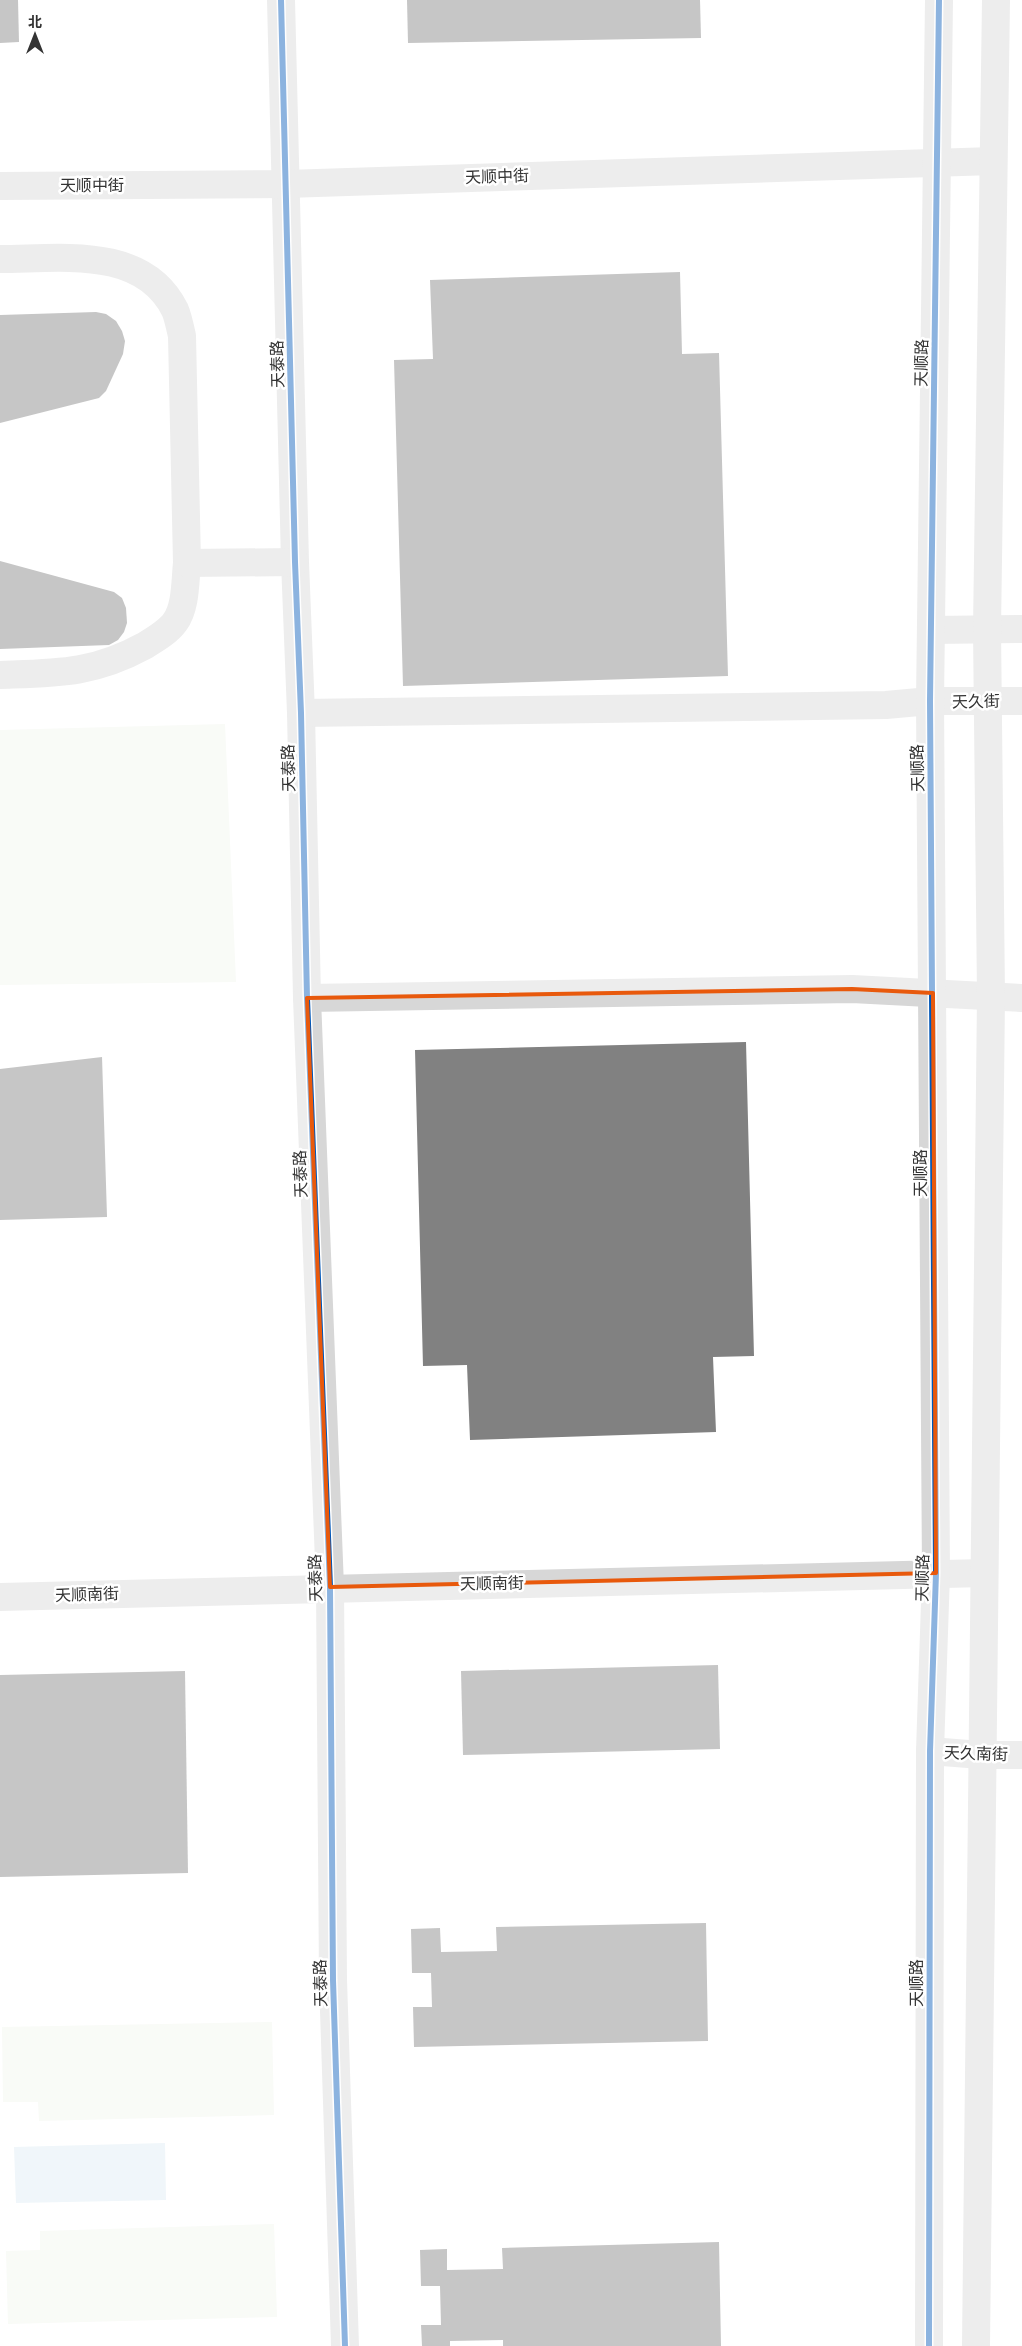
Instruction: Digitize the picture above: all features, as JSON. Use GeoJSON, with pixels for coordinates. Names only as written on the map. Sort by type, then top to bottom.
{"type":"FeatureCollection","features":[{"type":"Feature","properties":{"kind":"street","name":"天泰路"},"geometry":{"type":"LineString","coordinates":[[281,0],[307,998],[330,1587],[333,1980],[345,2346]]}},
{"type":"Feature","properties":{"kind":"street","name":"天顺路"},"geometry":{"type":"LineString","coordinates":[[929,2346],[930,1751],[936,1573],[930,702],[939,0]]}},
{"type":"Feature","properties":{"kind":"street"},"geometry":{"type":"LineString","coordinates":[[976,2346],[981,1755],[991,996],[988,629],[996,0]]}},
{"type":"Feature","properties":{"kind":"street","name":"天顺中街"},"geometry":{"type":"LineString","coordinates":[[0,186],[286,184],[938,161],[993,161]]}},
{"type":"Feature","properties":{"kind":"street"},"geometry":{"type":"LineString","coordinates":[[0,259],[95,259],[120,263],[149,280],[161,290],[175,310],[182,336],[188,563],[183,601],[175,622],[154,640],[100,666],[62,673],[0,675]]}},
{"type":"Feature","properties":{"kind":"street"},"geometry":{"type":"LineString","coordinates":[[188,563],[295,562]]}},
{"type":"Feature","properties":{"kind":"street"},"geometry":{"type":"LineString","coordinates":[[931,630],[1022,629]]}},
{"type":"Feature","properties":{"kind":"street","name":"天久街"},"geometry":{"type":"LineString","coordinates":[[301,713],[886,705],[1022,700]]}},
{"type":"Feature","properties":{"kind":"street"},"geometry":{"type":"LineString","coordinates":[[307,998],[852,989],[1022,998]]}},
{"type":"Feature","properties":{"kind":"street","name":"天顺南街"},"geometry":{"type":"LineString","coordinates":[[0,1597],[330,1587],[984,1573]]}},
{"type":"Feature","properties":{"kind":"street","name":"天久南街"},"geometry":{"type":"LineString","coordinates":[[930,1751],[981,1755],[1022,1755]]}},
{"type":"Feature","properties":{"kind":"highlighted area"},"geometry":{"type":"Polygon","coordinates":[[[852,989],[933,993],[936,1573],[330,1587],[307,998],[852,989]]]}},
{"type":"Feature","properties":{"kind":"shaded area"},"geometry":{"type":"Polygon","coordinates":[[[225,724],[236,982],[0,985],[0,730],[225,724]]]}},
{"type":"Feature","properties":{"kind":"shaded area"},"geometry":{"type":"Polygon","coordinates":[[[272,2022],[274,2115],[39,2121],[38,2102],[3,2102],[2,2027],[272,2022]]]}},
{"type":"Feature","properties":{"kind":"shaded area"},"geometry":{"type":"Polygon","coordinates":[[[165,2143],[166,2200],[16,2203],[14,2147],[165,2143]]]}},
{"type":"Feature","properties":{"kind":"shaded area"},"geometry":{"type":"Polygon","coordinates":[[[274,2224],[277,2317],[8,2324],[6,2251],[40,2250],[40,2231],[274,2224]]]}},
{"type":"Feature","properties":{"kind":"building"},"geometry":{"type":"Polygon","coordinates":[[[0,0],[18,0],[19,42],[0,43],[0,0]]]}},
{"type":"Feature","properties":{"kind":"building"},"geometry":{"type":"Polygon","coordinates":[[[407,0],[700,0],[701,38],[408,43],[407,0]]]}},
{"type":"Feature","properties":{"kind":"building"},"geometry":{"type":"Polygon","coordinates":[[[680,272],[682,354],[719,353],[728,676],[403,686],[394,360],[433,359],[430,280],[680,272]]]}},
{"type":"Feature","properties":{"kind":"building"},"geometry":{"type":"Polygon","coordinates":[[[96,312],[106,314],[116,321],[125,341],[123,354],[106,391],[99,398],[0,423],[0,315],[96,312]]]}},
{"type":"Feature","properties":{"kind":"building"},"geometry":{"type":"Polygon","coordinates":[[[0,561],[114,592],[122,598],[126,608],[127,623],[124,632],[118,640],[109,645],[0,649],[0,561]]]}},
{"type":"Feature","properties":{"kind":"building"},"geometry":{"type":"Polygon","coordinates":[[[746,1042],[754,1356],[713,1357],[716,1432],[470,1440],[467,1365],[423,1366],[415,1050],[746,1042]]]}},
{"type":"Feature","properties":{"kind":"building"},"geometry":{"type":"Polygon","coordinates":[[[102,1057],[107,1217],[0,1220],[0,1069],[102,1057]]]}},
{"type":"Feature","properties":{"kind":"building"},"geometry":{"type":"Polygon","coordinates":[[[718,1665],[720,1749],[463,1755],[461,1671],[718,1665]]]}},
{"type":"Feature","properties":{"kind":"building"},"geometry":{"type":"Polygon","coordinates":[[[185,1671],[188,1873],[0,1877],[0,1675],[185,1671]]]}},
{"type":"Feature","properties":{"kind":"building"},"geometry":{"type":"Polygon","coordinates":[[[706,1923],[708,2041],[414,2047],[413,2007],[432,2007],[431,1973],[412,1973],[411,1929],[440,1928],[441,1952],[497,1951],[496,1927],[706,1923]]]}},
{"type":"Feature","properties":{"kind":"building"},"geometry":{"type":"Polygon","coordinates":[[[719,2242],[721,2346],[503,2346],[503,2340],[450,2341],[450,2346],[422,2346],[421,2325],[441,2325],[440,2286],[421,2286],[420,2250],[447,2249],[447,2270],[503,2269],[502,2248],[719,2242]]]}},
{"type":"Feature","properties":{"kind":"cycle path"},"geometry":{"type":"LineString","coordinates":[[281,0],[307,998],[330,1587],[333,1980],[345,2346]]}},
{"type":"Feature","properties":{"kind":"cycle path"},"geometry":{"type":"LineString","coordinates":[[929,2346],[930,1751],[936,1573],[930,701],[939,0]]}}]}
